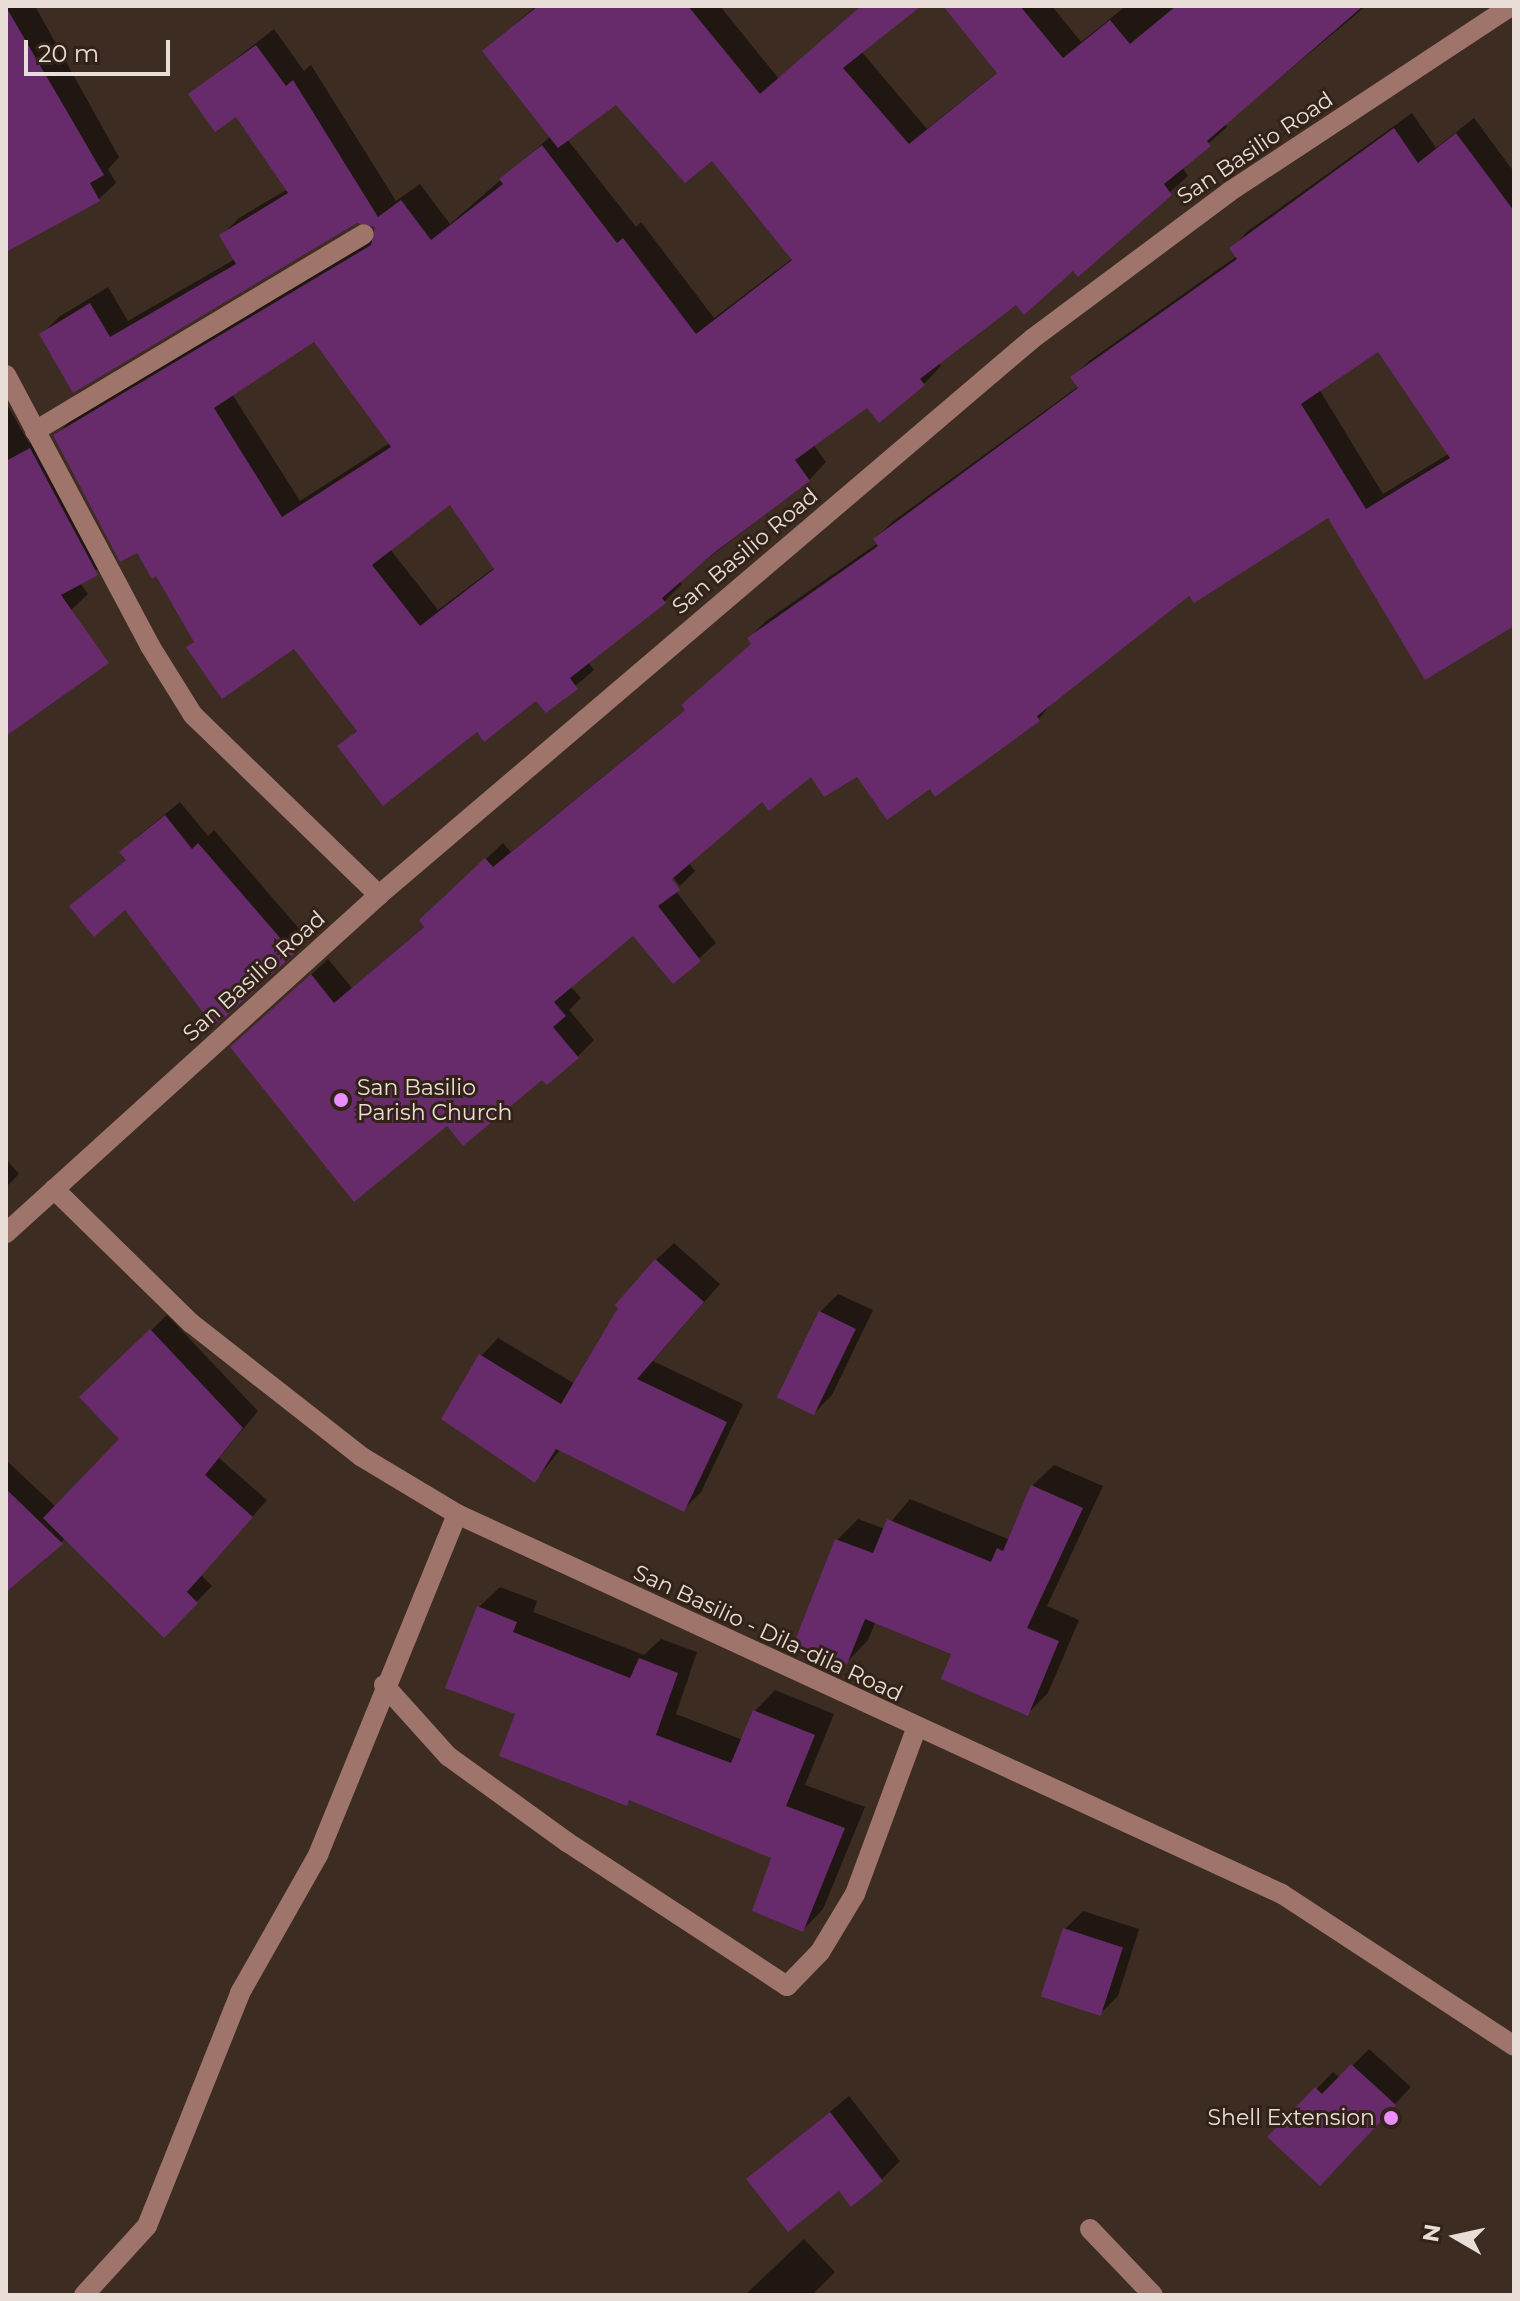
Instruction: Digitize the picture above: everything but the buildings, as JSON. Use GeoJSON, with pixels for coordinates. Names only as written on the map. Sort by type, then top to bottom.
{"type":"FeatureCollection","features":[{"type":"Feature","properties":{"kind":"street","name":"San Basilio Road"},"geometry":{"type":"LineString","coordinates":[[6,1233],[379,895],[1032,339],[1229,192],[1511,6]]}},
{"type":"Feature","properties":{"kind":"street"},"geometry":{"type":"LineString","coordinates":[[35,431],[364,234]]}},
{"type":"Feature","properties":{"kind":"street"},"geometry":{"type":"LineString","coordinates":[[6,375],[150,646],[193,715],[379,895]]}},
{"type":"Feature","properties":{"kind":"street","name":"San Basilio - Dila-dila Road"},"geometry":{"type":"LineString","coordinates":[[54,1189],[191,1323],[362,1457],[457,1514],[916,1729],[1282,1894],[1514,2046]]}},
{"type":"Feature","properties":{"kind":"street"},"geometry":{"type":"LineString","coordinates":[[84,2295],[147,2226],[240,1993],[318,1855],[384,1685],[457,1514]]}},
{"type":"Feature","properties":{"kind":"street"},"geometry":{"type":"LineString","coordinates":[[384,1685],[448,1756],[567,1842],[787,1986],[820,1952],[855,1894],[916,1729]]}},
{"type":"Feature","properties":{"kind":"street"},"geometry":{"type":"LineString","coordinates":[[1090,2229],[1153,2295]]}},
{"type":"Feature","properties":{"kind":"place","name":"San Basilio Parish Church"},"geometry":{"type":"Point","coordinates":[341,1100]}},
{"type":"Feature","properties":{"kind":"place","name":"Shell Extension"},"geometry":{"type":"Point","coordinates":[1391,2118]}}]}
